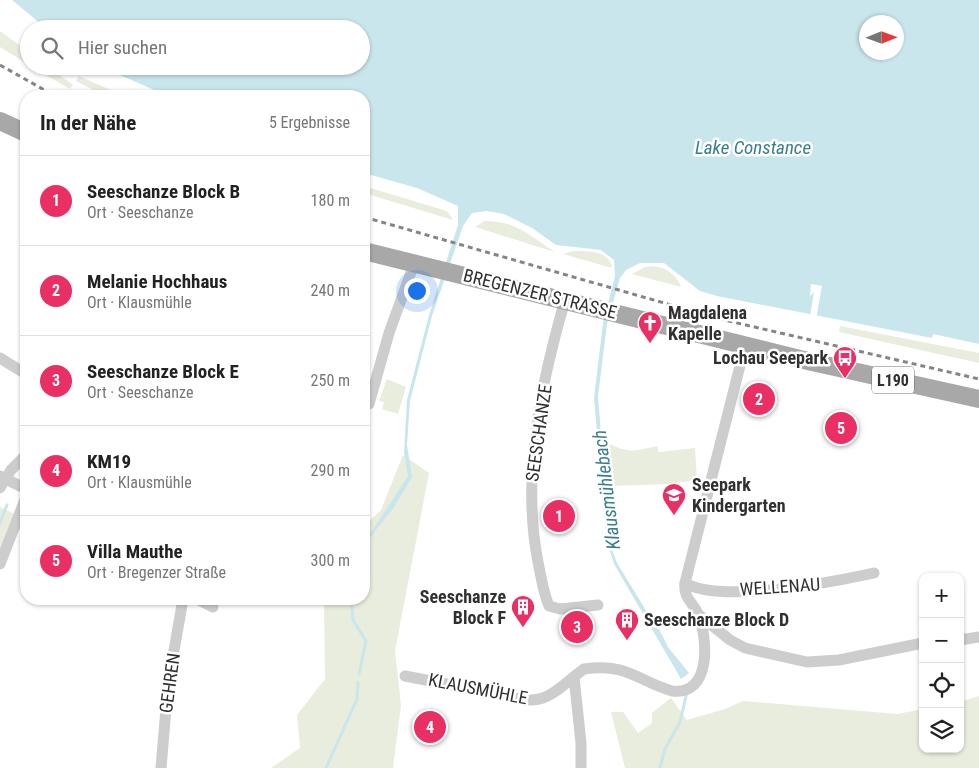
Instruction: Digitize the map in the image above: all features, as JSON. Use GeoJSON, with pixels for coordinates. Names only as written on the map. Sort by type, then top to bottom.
{"type":"FeatureCollection","features":[{"type":"Feature","properties":{"kind":"main road"},"geometry":{"type":"LineString","coordinates":[[0,121],[20,130]]}},
{"type":"Feature","properties":{"kind":"main road","name":"BREGENZER STRASSE"},"geometry":{"type":"LineString","coordinates":[[370,253],[744,346],[979,399]]}},
{"type":"Feature","properties":{"kind":"street"},"geometry":{"type":"LineString","coordinates":[[370,400],[389,333],[414,264]]}},
{"type":"Feature","properties":{"kind":"street","name":"SEESCHANZE"},"geometry":{"type":"LineString","coordinates":[[566,300],[537,424],[533,454],[531,513],[544,590],[549,606],[560,609],[598,605]]}},
{"type":"Feature","properties":{"kind":"street"},"geometry":{"type":"LineString","coordinates":[[685,583],[744,346]]}},
{"type":"Feature","properties":{"kind":"street"},"geometry":{"type":"LineString","coordinates":[[0,358],[20,370]]}},
{"type":"Feature","properties":{"kind":"street"},"geometry":{"type":"LineString","coordinates":[[20,462],[2,481],[20,487]]}},
{"type":"Feature","properties":{"kind":"street"},"geometry":{"type":"LineString","coordinates":[[0,564],[20,513]]}},
{"type":"Feature","properties":{"kind":"street","name":"WELLENAU"},"geometry":{"type":"LineString","coordinates":[[685,583],[694,588],[710,591],[769,589],[825,584],[874,572]]}},
{"type":"Feature","properties":{"kind":"street","name":"KLAUSMÜHLE"},"geometry":{"type":"LineString","coordinates":[[405,676],[509,696],[525,702],[542,699],[584,669],[592,668],[623,670],[672,691],[680,691],[691,687],[701,676],[705,663],[698,614],[686,596],[685,583]]}},
{"type":"Feature","properties":{"kind":"street","name":"GEHREN"},"geometry":{"type":"LineString","coordinates":[[161,768],[168,685],[182,605]]}},
{"type":"Feature","properties":{"kind":"street"},"geometry":{"type":"LineString","coordinates":[[209,605],[213,607]]}},
{"type":"Feature","properties":{"kind":"street"},"geometry":{"type":"LineString","coordinates":[[698,614],[730,640],[745,648],[790,660],[814,662],[839,660],[919,644]]}},
{"type":"Feature","properties":{"kind":"street"},"geometry":{"type":"LineString","coordinates":[[964,639],[979,637]]}},
{"type":"Feature","properties":{"kind":"street"},"geometry":{"type":"LineString","coordinates":[[574,677],[581,743],[581,768]]}},
{"type":"Feature","properties":{"kind":"green space"},"geometry":{"type":"Polygon","coordinates":[[[0,31],[20,45],[20,59],[0,47],[0,31]]]}},
{"type":"Feature","properties":{"kind":"green space"},"geometry":{"type":"Polygon","coordinates":[[[46,75],[59,75],[73,85],[70,89],[46,75]]]}},
{"type":"Feature","properties":{"kind":"green space"},"geometry":{"type":"Polygon","coordinates":[[[79,76],[110,90],[93,90],[76,81],[79,76]]]}},
{"type":"Feature","properties":{"kind":"green space"},"geometry":{"type":"Polygon","coordinates":[[[370,188],[447,211],[453,220],[370,195],[370,188]]]}},
{"type":"Feature","properties":{"kind":"green space"},"geometry":{"type":"Polygon","coordinates":[[[484,221],[506,224],[522,230],[555,252],[475,227],[484,221]]]}},
{"type":"Feature","properties":{"kind":"green space"},"geometry":{"type":"Polygon","coordinates":[[[573,251],[602,255],[607,258],[612,268],[563,254],[573,251]]]}},
{"type":"Feature","properties":{"kind":"green space"},"geometry":{"type":"Polygon","coordinates":[[[653,266],[670,272],[681,287],[632,274],[645,267],[653,266]]]}},
{"type":"Feature","properties":{"kind":"green space"},"geometry":{"type":"Polygon","coordinates":[[[840,326],[979,353],[979,363],[839,332],[840,326]]]}},
{"type":"Feature","properties":{"kind":"green space"},"geometry":{"type":"Polygon","coordinates":[[[387,379],[406,387],[398,414],[382,409],[384,402],[379,401],[387,379]]]}},
{"type":"Feature","properties":{"kind":"green space"},"geometry":{"type":"Polygon","coordinates":[[[606,442],[626,450],[657,446],[659,452],[695,448],[697,480],[669,484],[611,486],[606,442]]]}},
{"type":"Feature","properties":{"kind":"green space"},"geometry":{"type":"Polygon","coordinates":[[[403,455],[429,473],[395,651],[401,705],[393,768],[271,768],[300,748],[297,715],[325,679],[324,605],[370,605],[370,520],[381,510],[403,455]]]}},
{"type":"Feature","properties":{"kind":"green space"},"geometry":{"type":"Polygon","coordinates":[[[0,507],[17,515],[0,559],[0,507]]]}},
{"type":"Feature","properties":{"kind":"green space"},"geometry":{"type":"Polygon","coordinates":[[[979,696],[979,768],[625,768],[611,712],[623,712],[638,733],[652,723],[652,713],[671,698],[687,720],[725,709],[743,701],[897,714],[919,710],[919,753],[964,753],[964,701],[979,696]]]}},
{"type":"Feature","properties":{"kind":"water","name":"Lake Constance"},"geometry":{"type":"Polygon","coordinates":[[[12,0],[979,0],[979,344],[933,334],[932,338],[717,296],[700,291],[664,263],[640,263],[626,270],[620,278],[607,324],[598,396],[610,544],[617,563],[647,612],[653,617],[668,647],[689,673],[681,679],[614,564],[606,538],[594,398],[603,323],[615,276],[614,260],[601,250],[556,245],[532,228],[504,214],[487,211],[472,213],[463,226],[432,316],[410,401],[407,445],[412,477],[395,506],[372,535],[370,534],[408,476],[404,452],[407,400],[429,315],[458,225],[458,206],[417,188],[370,175],[370,90],[154,90],[120,75],[370,75],[370,20],[36,20],[12,0]]]}},
{"type":"Feature","properties":{"kind":"pier"},"geometry":{"type":"Polygon","coordinates":[[[811,284],[822,286],[816,319],[810,317],[814,292],[810,296],[811,284]]]}},
{"type":"Feature","properties":{"kind":"waterway"},"geometry":{"type":"LineString","coordinates":[[0,523],[7,505]]}},
{"type":"Feature","properties":{"kind":"waterway"},"geometry":{"type":"LineString","coordinates":[[370,536],[373,532]]}},
{"type":"Feature","properties":{"kind":"waterway"},"geometry":{"type":"LineString","coordinates":[[352,605],[353,620],[366,641],[359,674]]}},
{"type":"Feature","properties":{"kind":"waterway"},"geometry":{"type":"LineString","coordinates":[[326,768],[357,699],[358,682]]}},
{"type":"Feature","properties":{"kind":"waterway","name":"Klausmühlebach"},"geometry":{"type":"LineString","coordinates":[[660,768],[665,749],[680,722],[687,692]]}},
{"type":"Feature","properties":{"kind":"railway"},"geometry":{"type":"LineString","coordinates":[[0,65],[44,90]]}},
{"type":"Feature","properties":{"kind":"railway"},"geometry":{"type":"LineString","coordinates":[[370,219],[720,319],[979,379]]}},
{"type":"Feature","properties":{"kind":"place","name":"Magdalena Kapelle"},"geometry":{"type":"Point","coordinates":[650,344]}},
{"type":"Feature","properties":{"kind":"place","name":"Lochau Seepark"},"geometry":{"type":"Point","coordinates":[845,379]}},
{"type":"Feature","properties":{"kind":"place","name":"Melanie Hochhaus"},"geometry":{"type":"Point","coordinates":[759,399]}},
{"type":"Feature","properties":{"kind":"place","name":"Villa Mauthe"},"geometry":{"type":"Point","coordinates":[841,428]}},
{"type":"Feature","properties":{"kind":"place","name":"Seeschanze Block B"},"geometry":{"type":"Point","coordinates":[559,516]}},
{"type":"Feature","properties":{"kind":"place","name":"Seepark Kindergarten"},"geometry":{"type":"Point","coordinates":[674,516]}},
{"type":"Feature","properties":{"kind":"place","name":"Seeschanze Block E"},"geometry":{"type":"Point","coordinates":[577,627]}},
{"type":"Feature","properties":{"kind":"place","name":"Seeschanze Block F"},"geometry":{"type":"Point","coordinates":[523,628]}},
{"type":"Feature","properties":{"kind":"place","name":"Seeschanze Block D"},"geometry":{"type":"Point","coordinates":[627,641]}},
{"type":"Feature","properties":{"kind":"place","name":"KM19"},"geometry":{"type":"Point","coordinates":[430,727]}}]}
